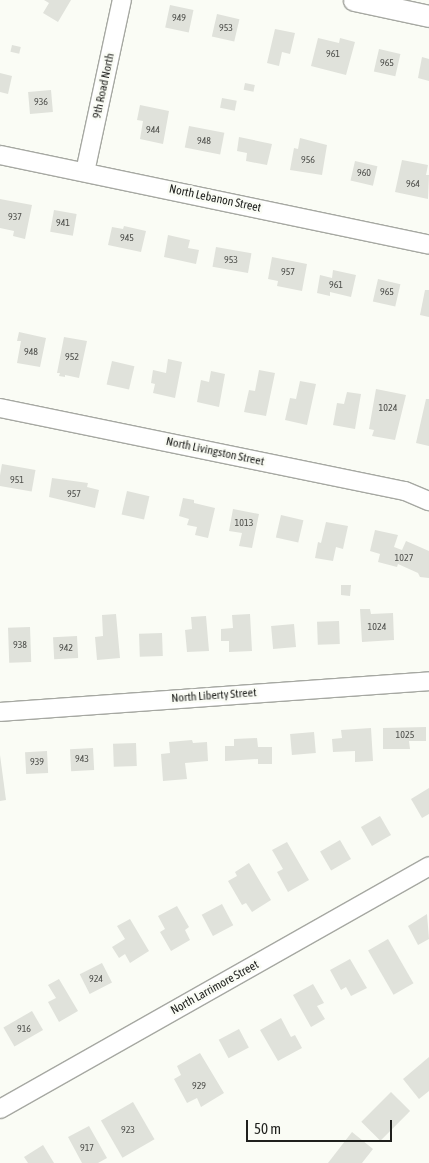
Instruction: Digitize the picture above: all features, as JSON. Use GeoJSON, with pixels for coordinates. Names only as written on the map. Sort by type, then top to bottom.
{"type":"FeatureCollection","features":[{"type":"Feature","properties":{"kind":"street","name":"9th Road North"},"geometry":{"type":"LineString","coordinates":[[85,172],[122,0]]}},
{"type":"Feature","properties":{"kind":"street"},"geometry":{"type":"LineString","coordinates":[[354,0],[429,16]]}},
{"type":"Feature","properties":{"kind":"street","name":"North Lebanon Street"},"geometry":{"type":"LineString","coordinates":[[0,155],[429,245]]}},
{"type":"Feature","properties":{"kind":"street","name":"North Livingston Street"},"geometry":{"type":"LineString","coordinates":[[0,408],[405,490],[429,501]]}},
{"type":"Feature","properties":{"kind":"street","name":"North Liberty Street"},"geometry":{"type":"LineString","coordinates":[[0,712],[429,681]]}},
{"type":"Feature","properties":{"kind":"street","name":"North Larrimore Street"},"geometry":{"type":"LineString","coordinates":[[0,1109],[429,866]]}},
{"type":"Feature","properties":{"kind":"building"},"geometry":{"type":"Polygon","coordinates":[[[44,0],[71,0],[58,22],[43,13],[49,3],[44,0]]]}},
{"type":"Feature","properties":{"kind":"building"},"geometry":{"type":"Polygon","coordinates":[[[170,5],[193,10],[189,32],[165,27],[170,5]]]}},
{"type":"Feature","properties":{"kind":"building"},"geometry":{"type":"Polygon","coordinates":[[[217,14],[239,19],[234,42],[212,36],[217,14]]]}},
{"type":"Feature","properties":{"kind":"building"},"geometry":{"type":"Polygon","coordinates":[[[275,29],[295,33],[290,54],[282,52],[279,66],[267,63],[275,29]]]}},
{"type":"Feature","properties":{"kind":"building"},"geometry":{"type":"Polygon","coordinates":[[[318,38],[339,43],[340,38],[355,42],[346,75],[311,66],[318,38]]]}},
{"type":"Feature","properties":{"kind":"building"},"geometry":{"type":"Polygon","coordinates":[[[12,45],[21,47],[19,54],[10,52],[12,45]]]}},
{"type":"Feature","properties":{"kind":"building"},"geometry":{"type":"Polygon","coordinates":[[[379,49],[400,54],[395,76],[374,71],[379,49]]]}},
{"type":"Feature","properties":{"kind":"building"},"geometry":{"type":"Polygon","coordinates":[[[422,57],[429,59],[429,81],[418,78],[422,57]]]}},
{"type":"Feature","properties":{"kind":"building"},"geometry":{"type":"Polygon","coordinates":[[[0,73],[12,76],[8,94],[0,92],[0,73]]]}},
{"type":"Feature","properties":{"kind":"building"},"geometry":{"type":"Polygon","coordinates":[[[245,83],[255,85],[253,92],[244,90],[245,83]]]}},
{"type":"Feature","properties":{"kind":"building"},"geometry":{"type":"Polygon","coordinates":[[[51,90],[53,112],[30,114],[28,92],[51,90]]]}},
{"type":"Feature","properties":{"kind":"building"},"geometry":{"type":"Polygon","coordinates":[[[222,98],[237,101],[235,111],[220,108],[222,98]]]}},
{"type":"Feature","properties":{"kind":"building"},"geometry":{"type":"Polygon","coordinates":[[[140,105],[169,111],[163,144],[140,139],[143,121],[137,120],[140,105]]]}},
{"type":"Feature","properties":{"kind":"building"},"geometry":{"type":"Polygon","coordinates":[[[189,126],[224,133],[220,154],[185,148],[189,126]]]}},
{"type":"Feature","properties":{"kind":"building"},"geometry":{"type":"Polygon","coordinates":[[[239,137],[272,144],[267,165],[246,161],[247,153],[237,151],[239,137]]]}},
{"type":"Feature","properties":{"kind":"building"},"geometry":{"type":"Polygon","coordinates":[[[300,138],[327,145],[322,175],[290,170],[294,148],[298,149],[300,138]]]}},
{"type":"Feature","properties":{"kind":"building"},"geometry":{"type":"Polygon","coordinates":[[[402,160],[428,165],[426,175],[429,175],[428,199],[395,192],[402,160]]]}},
{"type":"Feature","properties":{"kind":"building"},"geometry":{"type":"Polygon","coordinates":[[[355,161],[377,166],[373,186],[351,180],[355,161]]]}},
{"type":"Feature","properties":{"kind":"building"},"geometry":{"type":"Polygon","coordinates":[[[0,199],[32,205],[25,239],[13,236],[14,231],[0,228],[0,199]]]}},
{"type":"Feature","properties":{"kind":"building"},"geometry":{"type":"Polygon","coordinates":[[[54,210],[77,214],[73,236],[50,232],[54,210]]]}},
{"type":"Feature","properties":{"kind":"building"},"geometry":{"type":"Polygon","coordinates":[[[124,226],[146,231],[141,252],[108,245],[112,227],[123,229],[124,226]]]}},
{"type":"Feature","properties":{"kind":"building"},"geometry":{"type":"Polygon","coordinates":[[[168,235],[190,240],[188,248],[199,250],[196,264],[164,257],[168,235]]]}},
{"type":"Feature","properties":{"kind":"building"},"geometry":{"type":"Polygon","coordinates":[[[216,247],[251,253],[248,273],[213,267],[216,247]]]}},
{"type":"Feature","properties":{"kind":"building"},"geometry":{"type":"Polygon","coordinates":[[[272,257],[307,264],[302,291],[277,286],[278,281],[268,279],[272,257]]]}},
{"type":"Feature","properties":{"kind":"building"},"geometry":{"type":"Polygon","coordinates":[[[333,270],[356,275],[351,297],[330,292],[330,296],[317,293],[320,275],[332,278],[333,270]]]}},
{"type":"Feature","properties":{"kind":"building"},"geometry":{"type":"Polygon","coordinates":[[[378,279],[400,284],[395,307],[373,301],[378,279]]]}},
{"type":"Feature","properties":{"kind":"building"},"geometry":{"type":"Polygon","coordinates":[[[425,290],[429,290],[429,317],[420,315],[425,290]]]}},
{"type":"Feature","properties":{"kind":"building"},"geometry":{"type":"Polygon","coordinates":[[[19,332],[46,338],[40,367],[17,363],[21,341],[17,341],[19,332]]]}},
{"type":"Feature","properties":{"kind":"building"},"geometry":{"type":"Polygon","coordinates":[[[64,337],[87,341],[79,378],[65,375],[65,377],[59,376],[60,373],[57,373],[64,337]]]}},
{"type":"Feature","properties":{"kind":"building"},"geometry":{"type":"Polygon","coordinates":[[[168,359],[182,362],[175,398],[153,393],[155,384],[151,383],[153,370],[166,373],[168,359]]]}},
{"type":"Feature","properties":{"kind":"building"},"geometry":{"type":"Polygon","coordinates":[[[112,361],[134,366],[129,390],[107,384],[112,361]]]}},
{"type":"Feature","properties":{"kind":"building"},"geometry":{"type":"Polygon","coordinates":[[[259,370],[275,373],[266,416],[244,412],[249,390],[255,391],[259,370]]]}},
{"type":"Feature","properties":{"kind":"building"},"geometry":{"type":"Polygon","coordinates":[[[211,371],[225,374],[219,407],[197,402],[201,380],[209,382],[211,371]]]}},
{"type":"Feature","properties":{"kind":"building"},"geometry":{"type":"Polygon","coordinates":[[[300,381],[316,384],[307,425],[285,420],[290,398],[296,399],[300,381]]]}},
{"type":"Feature","properties":{"kind":"building"},"geometry":{"type":"Polygon","coordinates":[[[376,389],[406,395],[395,440],[372,436],[374,430],[369,429],[376,389]]]}},
{"type":"Feature","properties":{"kind":"building"},"geometry":{"type":"Polygon","coordinates":[[[347,392],[361,394],[355,429],[333,425],[337,403],[344,404],[347,392]]]}},
{"type":"Feature","properties":{"kind":"building"},"geometry":{"type":"Polygon","coordinates":[[[426,399],[429,399],[429,446],[416,443],[426,399]]]}},
{"type":"Feature","properties":{"kind":"building"},"geometry":{"type":"Polygon","coordinates":[[[2,464],[35,470],[32,492],[0,486],[2,464]]]}},
{"type":"Feature","properties":{"kind":"building"},"geometry":{"type":"Polygon","coordinates":[[[52,478],[88,483],[87,487],[99,490],[95,508],[49,497],[52,478]]]}},
{"type":"Feature","properties":{"kind":"building"},"geometry":{"type":"Polygon","coordinates":[[[127,491],[149,496],[144,520],[122,514],[127,491]]]}},
{"type":"Feature","properties":{"kind":"building"},"geometry":{"type":"Polygon","coordinates":[[[183,498],[215,508],[208,538],[195,535],[197,527],[187,525],[189,519],[179,516],[183,498]]]}},
{"type":"Feature","properties":{"kind":"building"},"geometry":{"type":"Polygon","coordinates":[[[233,509],[259,514],[252,548],[239,546],[242,533],[229,531],[233,509]]]}},
{"type":"Feature","properties":{"kind":"building"},"geometry":{"type":"Polygon","coordinates":[[[281,515],[303,520],[298,543],[276,537],[281,515]]]}},
{"type":"Feature","properties":{"kind":"building"},"geometry":{"type":"Polygon","coordinates":[[[326,522],[348,526],[343,549],[336,547],[333,561],[315,558],[318,542],[321,543],[326,522]]]}},
{"type":"Feature","properties":{"kind":"building"},"geometry":{"type":"Polygon","coordinates":[[[375,530],[398,535],[394,547],[402,550],[406,541],[429,551],[429,578],[420,577],[418,573],[398,564],[397,567],[378,562],[380,554],[370,551],[375,530]]]}},
{"type":"Feature","properties":{"kind":"building"},"geometry":{"type":"Polygon","coordinates":[[[341,585],[351,585],[350,596],[341,595],[341,585]]]}},
{"type":"Feature","properties":{"kind":"building"},"geometry":{"type":"Polygon","coordinates":[[[360,609],[370,609],[371,614],[393,613],[394,640],[362,642],[360,609]]]}},
{"type":"Feature","properties":{"kind":"building"},"geometry":{"type":"Polygon","coordinates":[[[116,614],[120,658],[97,660],[95,637],[103,636],[102,615],[116,614]]]}},
{"type":"Feature","properties":{"kind":"building"},"geometry":{"type":"Polygon","coordinates":[[[250,614],[252,651],[229,652],[229,641],[221,641],[221,629],[233,628],[232,615],[250,614]]]}},
{"type":"Feature","properties":{"kind":"building"},"geometry":{"type":"Polygon","coordinates":[[[206,616],[209,651],[187,652],[185,630],[192,629],[191,617],[206,616]]]}},
{"type":"Feature","properties":{"kind":"building"},"geometry":{"type":"Polygon","coordinates":[[[339,621],[340,644],[318,645],[317,622],[339,621]]]}},
{"type":"Feature","properties":{"kind":"building"},"geometry":{"type":"Polygon","coordinates":[[[294,624],[296,647],[273,649],[271,626],[294,624]]]}},
{"type":"Feature","properties":{"kind":"building"},"geometry":{"type":"Polygon","coordinates":[[[30,627],[31,662],[9,663],[8,628],[30,627]]]}},
{"type":"Feature","properties":{"kind":"building"},"geometry":{"type":"Polygon","coordinates":[[[162,633],[163,656],[140,657],[139,634],[162,633]]]}},
{"type":"Feature","properties":{"kind":"building"},"geometry":{"type":"Polygon","coordinates":[[[77,636],[78,658],[54,659],[53,637],[77,636]]]}},
{"type":"Feature","properties":{"kind":"building"},"geometry":{"type":"Polygon","coordinates":[[[426,727],[426,741],[409,741],[410,749],[383,749],[383,728],[426,727]]]}},
{"type":"Feature","properties":{"kind":"building"},"geometry":{"type":"Polygon","coordinates":[[[371,728],[373,761],[355,762],[355,751],[333,752],[332,739],[342,738],[341,730],[371,728]]]}},
{"type":"Feature","properties":{"kind":"building"},"geometry":{"type":"Polygon","coordinates":[[[314,732],[316,753],[292,755],[290,734],[314,732]]]}},
{"type":"Feature","properties":{"kind":"building"},"geometry":{"type":"Polygon","coordinates":[[[257,738],[258,747],[272,747],[272,764],[258,764],[258,759],[225,761],[225,746],[234,746],[234,739],[257,738]]]}},
{"type":"Feature","properties":{"kind":"building"},"geometry":{"type":"Polygon","coordinates":[[[192,740],[193,743],[207,742],[208,761],[185,763],[187,779],[163,781],[161,754],[170,753],[169,742],[192,740]]]}},
{"type":"Feature","properties":{"kind":"building"},"geometry":{"type":"Polygon","coordinates":[[[136,743],[137,766],[114,767],[113,744],[136,743]]]}},
{"type":"Feature","properties":{"kind":"building"},"geometry":{"type":"Polygon","coordinates":[[[93,748],[94,770],[71,771],[70,749],[93,748]]]}},
{"type":"Feature","properties":{"kind":"building"},"geometry":{"type":"Polygon","coordinates":[[[47,751],[48,773],[26,774],[25,752],[47,751]]]}},
{"type":"Feature","properties":{"kind":"building"},"geometry":{"type":"Polygon","coordinates":[[[0,755],[6,800],[0,801],[0,755]]]}},
{"type":"Feature","properties":{"kind":"building"},"geometry":{"type":"Polygon","coordinates":[[[429,788],[429,814],[422,818],[411,799],[429,788]]]}},
{"type":"Feature","properties":{"kind":"building"},"geometry":{"type":"Polygon","coordinates":[[[380,816],[391,835],[372,846],[361,827],[380,816]]]}},
{"type":"Feature","properties":{"kind":"building"},"geometry":{"type":"Polygon","coordinates":[[[340,840],[351,859],[331,871],[320,852],[340,840]]]}},
{"type":"Feature","properties":{"kind":"building"},"geometry":{"type":"Polygon","coordinates":[[[287,842],[309,880],[288,892],[277,872],[283,869],[272,850],[287,842]]]}},
{"type":"Feature","properties":{"kind":"building"},"geometry":{"type":"Polygon","coordinates":[[[249,863],[271,900],[252,912],[246,903],[242,905],[228,881],[237,876],[235,872],[249,863]]]}},
{"type":"Feature","properties":{"kind":"building"},"geometry":{"type":"Polygon","coordinates":[[[222,904],[233,925],[213,936],[202,915],[222,904]]]}},
{"type":"Feature","properties":{"kind":"building"},"geometry":{"type":"Polygon","coordinates":[[[177,906],[189,927],[185,930],[190,940],[171,951],[160,932],[165,929],[158,916],[177,906]]]}},
{"type":"Feature","properties":{"kind":"building"},"geometry":{"type":"Polygon","coordinates":[[[427,914],[429,939],[418,945],[408,926],[427,914]]]}},
{"type":"Feature","properties":{"kind":"building"},"geometry":{"type":"Polygon","coordinates":[[[130,919],[149,951],[130,963],[125,954],[119,958],[112,947],[125,939],[117,926],[130,919]]]}},
{"type":"Feature","properties":{"kind":"building"},"geometry":{"type":"Polygon","coordinates":[[[388,939],[414,983],[394,995],[368,951],[388,939]]]}},
{"type":"Feature","properties":{"kind":"building"},"geometry":{"type":"Polygon","coordinates":[[[350,959],[367,988],[351,996],[346,987],[341,990],[330,970],[350,959]]]}},
{"type":"Feature","properties":{"kind":"building"},"geometry":{"type":"Polygon","coordinates":[[[102,963],[112,983],[90,994],[80,974],[102,963]]]}},
{"type":"Feature","properties":{"kind":"building"},"geometry":{"type":"Polygon","coordinates":[[[59,979],[78,1011],[59,1022],[48,1002],[56,998],[48,985],[59,979]]]}},
{"type":"Feature","properties":{"kind":"building"},"geometry":{"type":"Polygon","coordinates":[[[313,984],[324,1003],[317,1006],[325,1019],[311,1027],[293,995],[313,984]]]}},
{"type":"Feature","properties":{"kind":"building"},"geometry":{"type":"Polygon","coordinates":[[[32,1011],[43,1030],[14,1047],[3,1028],[32,1011]]]}},
{"type":"Feature","properties":{"kind":"building"},"geometry":{"type":"Polygon","coordinates":[[[281,1018],[291,1037],[295,1035],[302,1048],[278,1061],[260,1030],[281,1018]]]}},
{"type":"Feature","properties":{"kind":"building"},"geometry":{"type":"Polygon","coordinates":[[[239,1029],[249,1048],[229,1058],[219,1040],[239,1029]]]}},
{"type":"Feature","properties":{"kind":"building"},"geometry":{"type":"Polygon","coordinates":[[[200,1053],[224,1093],[201,1107],[197,1098],[187,1103],[174,1079],[181,1075],[177,1066],[200,1053]]]}},
{"type":"Feature","properties":{"kind":"building"},"geometry":{"type":"Polygon","coordinates":[[[429,1057],[429,1091],[419,1099],[403,1079],[429,1057]]]}},
{"type":"Feature","properties":{"kind":"building"},"geometry":{"type":"Polygon","coordinates":[[[391,1092],[410,1111],[380,1141],[361,1122],[391,1092]]]}},
{"type":"Feature","properties":{"kind":"building"},"geometry":{"type":"Polygon","coordinates":[[[133,1102],[154,1139],[122,1158],[101,1120],[133,1102]]]}},
{"type":"Feature","properties":{"kind":"building"},"geometry":{"type":"Polygon","coordinates":[[[89,1126],[107,1158],[98,1163],[82,1163],[68,1137],[89,1126]]]}},
{"type":"Feature","properties":{"kind":"building"},"geometry":{"type":"Polygon","coordinates":[[[352,1132],[373,1149],[362,1163],[328,1163],[352,1132]]]}},
{"type":"Feature","properties":{"kind":"building"},"geometry":{"type":"Polygon","coordinates":[[[43,1145],[54,1163],[28,1163],[24,1157],[43,1145]]]}}]}
